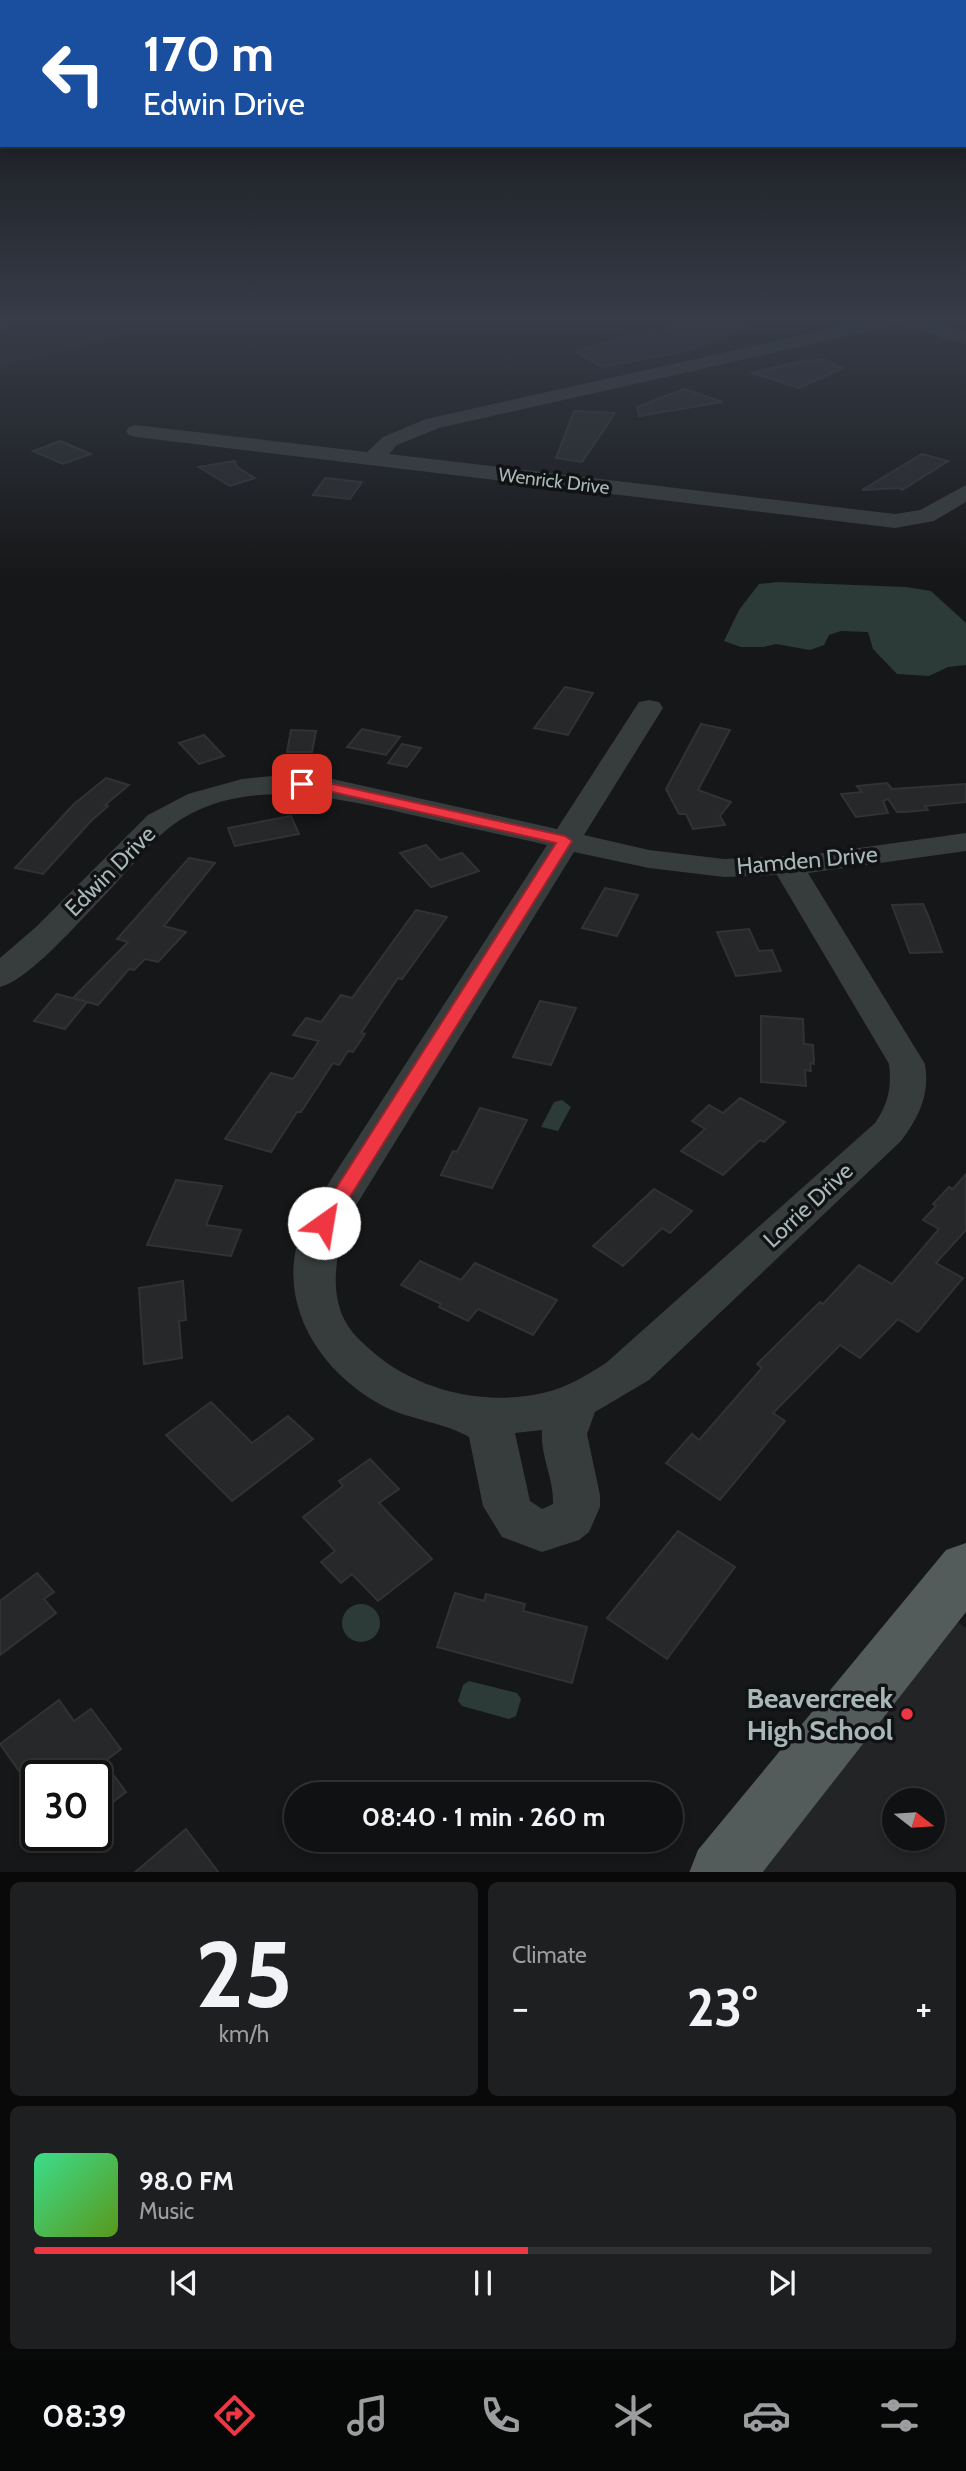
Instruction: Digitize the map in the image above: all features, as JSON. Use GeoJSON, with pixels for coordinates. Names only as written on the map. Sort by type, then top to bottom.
{"type":"FeatureCollection","features":[{"type":"Feature","properties":{"kind":"main road"},"geometry":{"type":"LineString","coordinates":[[721,1872],[966,1568]]}},
{"type":"Feature","properties":{"kind":"street"},"geometry":{"type":"LineString","coordinates":[[371,460],[390,441],[433,423],[512,405]]}},
{"type":"Feature","properties":{"kind":"street","name":"Wenrick Drive"},"geometry":{"type":"LineString","coordinates":[[136,431],[895,521],[926,516],[966,492]]}},
{"type":"Feature","properties":{"kind":"street","name":"Lorrie Drive"},"geometry":{"type":"LineString","coordinates":[[649,708],[324,1223],[316,1244],[312,1274],[315,1301],[326,1328],[343,1353],[368,1376],[397,1395],[415,1402],[470,1415],[528,1414],[579,1400],[607,1386],[634,1367],[888,1132],[905,1108],[910,1088],[909,1075],[901,1051],[788,866]]}},
{"type":"Feature","properties":{"kind":"street","name":"Edwin Drive"},"geometry":{"type":"LineString","coordinates":[[0,976],[48,934],[149,829],[184,807],[242,788],[272,785],[328,787],[565,841]]}},
{"type":"Feature","properties":{"kind":"street","name":"Hamden Drive"},"geometry":{"type":"LineString","coordinates":[[565,841],[686,865],[746,868],[788,866],[966,842]]}},
{"type":"Feature","properties":{"kind":"street"},"geometry":{"type":"LineString","coordinates":[[470,1415],[485,1424],[494,1437],[511,1515],[527,1528],[549,1530],[567,1522],[578,1501],[564,1436],[568,1417],[579,1400]]}},
{"type":"Feature","properties":{"kind":"shaded area"},"geometry":{"type":"Polygon","coordinates":[[[778,582],[906,587],[931,591],[966,623],[966,665],[948,667],[929,676],[897,674],[873,649],[868,632],[841,631],[829,635],[824,645],[810,650],[776,644],[741,647],[724,641],[739,610],[759,584],[778,582]]]}},
{"type":"Feature","properties":{"kind":"shaded area"},"geometry":{"type":"Polygon","coordinates":[[[562,1100],[571,1107],[558,1131],[541,1127],[554,1102],[562,1100]]]}},
{"type":"Feature","properties":{"kind":"shaded area"},"geometry":{"type":"Polygon","coordinates":[[[361,1604],[374,1610],[380,1623],[374,1636],[361,1642],[348,1636],[342,1623],[348,1610],[361,1604]]]}},
{"type":"Feature","properties":{"kind":"shaded area","name":"Beavercreek High School"},"geometry":{"type":"Polygon","coordinates":[[[936,1606],[966,1628],[966,1872],[722,1872],[936,1606]]]}},
{"type":"Feature","properties":{"kind":"shaded area"},"geometry":{"type":"Polygon","coordinates":[[[469,1681],[517,1693],[521,1699],[516,1716],[509,1719],[462,1706],[458,1701],[463,1685],[469,1681]]]}},
{"type":"Feature","properties":{"kind":"building"},"geometry":{"type":"Polygon","coordinates":[[[641,405],[702,405],[639,416],[637,407],[641,405]]]}},
{"type":"Feature","properties":{"kind":"building"},"geometry":{"type":"Polygon","coordinates":[[[574,411],[615,413],[582,462],[556,458],[574,411]]]}},
{"type":"Feature","properties":{"kind":"building"},"geometry":{"type":"Polygon","coordinates":[[[60,441],[91,454],[63,464],[33,451],[60,441]]]}},
{"type":"Feature","properties":{"kind":"building"},"geometry":{"type":"Polygon","coordinates":[[[922,454],[948,461],[902,490],[862,490],[922,454]]]}},
{"type":"Feature","properties":{"kind":"building"},"geometry":{"type":"Polygon","coordinates":[[[235,461],[237,467],[255,478],[230,486],[199,467],[235,461]]]}},
{"type":"Feature","properties":{"kind":"building"},"geometry":{"type":"Polygon","coordinates":[[[325,478],[362,482],[350,499],[313,495],[325,478]]]}},
{"type":"Feature","properties":{"kind":"building"},"geometry":{"type":"Polygon","coordinates":[[[565,687],[593,693],[568,735],[534,728],[565,687]]]}},
{"type":"Feature","properties":{"kind":"building"},"geometry":{"type":"Polygon","coordinates":[[[701,724],[730,730],[698,790],[731,802],[720,816],[725,825],[693,829],[686,814],[679,814],[666,789],[701,724]]]}},
{"type":"Feature","properties":{"kind":"building"},"geometry":{"type":"Polygon","coordinates":[[[362,729],[400,737],[386,755],[347,747],[362,729]]]}},
{"type":"Feature","properties":{"kind":"building"},"geometry":{"type":"Polygon","coordinates":[[[291,730],[316,731],[312,752],[287,752],[291,730]]]}},
{"type":"Feature","properties":{"kind":"building"},"geometry":{"type":"Polygon","coordinates":[[[204,735],[224,756],[199,764],[179,743],[204,735]]]}},
{"type":"Feature","properties":{"kind":"building"},"geometry":{"type":"Polygon","coordinates":[[[402,744],[421,748],[407,767],[388,763],[402,744]]]}},
{"type":"Feature","properties":{"kind":"building"},"geometry":{"type":"Polygon","coordinates":[[[106,778],[129,785],[105,805],[108,806],[43,874],[15,868],[74,804],[106,778]]]}},
{"type":"Feature","properties":{"kind":"building"},"geometry":{"type":"Polygon","coordinates":[[[887,783],[892,789],[966,784],[966,802],[925,806],[928,810],[897,812],[888,799],[883,801],[888,813],[856,817],[841,794],[862,792],[857,786],[887,783]]]}},
{"type":"Feature","properties":{"kind":"building"},"geometry":{"type":"Polygon","coordinates":[[[291,816],[299,834],[235,846],[228,828],[291,816]]]}},
{"type":"Feature","properties":{"kind":"building"},"geometry":{"type":"Polygon","coordinates":[[[426,845],[440,860],[462,853],[479,871],[431,887],[400,853],[426,845]]]}},
{"type":"Feature","properties":{"kind":"building"},"geometry":{"type":"Polygon","coordinates":[[[189,858],[215,863],[164,926],[186,932],[158,962],[145,959],[134,970],[129,969],[98,1005],[73,998],[128,942],[117,939],[189,858]]]}},
{"type":"Feature","properties":{"kind":"building"},"geometry":{"type":"Polygon","coordinates":[[[605,888],[638,895],[617,936],[582,928],[605,888]]]}},
{"type":"Feature","properties":{"kind":"building"},"geometry":{"type":"Polygon","coordinates":[[[923,904],[942,952],[910,953],[892,905],[923,904]]]}},
{"type":"Feature","properties":{"kind":"building"},"geometry":{"type":"Polygon","coordinates":[[[416,910],[447,917],[402,979],[398,978],[361,1033],[365,1034],[353,1052],[348,1051],[339,1065],[333,1063],[271,1152],[225,1139],[271,1073],[293,1079],[319,1041],[293,1035],[306,1018],[321,1022],[341,995],[352,998],[416,910]]]}},
{"type":"Feature","properties":{"kind":"building"},"geometry":{"type":"Polygon","coordinates":[[[749,929],[759,951],[772,950],[781,971],[736,976],[717,932],[749,929]]]}},
{"type":"Feature","properties":{"kind":"building"},"geometry":{"type":"Polygon","coordinates":[[[57,994],[87,1002],[65,1029],[34,1021],[57,994]]]}},
{"type":"Feature","properties":{"kind":"building"},"geometry":{"type":"Polygon","coordinates":[[[540,1001],[576,1008],[551,1065],[513,1057],[540,1001]]]}},
{"type":"Feature","properties":{"kind":"building"},"geometry":{"type":"Polygon","coordinates":[[[761,1016],[803,1019],[804,1044],[813,1045],[814,1064],[810,1063],[811,1071],[805,1070],[806,1086],[761,1082],[761,1016]]]}},
{"type":"Feature","properties":{"kind":"building"},"geometry":{"type":"Polygon","coordinates":[[[740,1098],[785,1122],[764,1142],[760,1140],[723,1175],[681,1151],[705,1129],[692,1121],[709,1105],[723,1113],[740,1098]]]}},
{"type":"Feature","properties":{"kind":"building"},"geometry":{"type":"Polygon","coordinates":[[[480,1108],[527,1120],[492,1188],[441,1175],[453,1151],[457,1152],[480,1108]]]}},
{"type":"Feature","properties":{"kind":"building"},"geometry":{"type":"Polygon","coordinates":[[[966,1174],[966,1230],[936,1263],[963,1278],[918,1332],[898,1319],[860,1358],[840,1345],[773,1413],[785,1421],[720,1500],[666,1463],[692,1434],[699,1440],[762,1368],[757,1364],[820,1302],[823,1304],[859,1265],[892,1284],[939,1229],[923,1220],[936,1206],[933,1204],[949,1187],[953,1189],[966,1174]]]}},
{"type":"Feature","properties":{"kind":"building"},"geometry":{"type":"Polygon","coordinates":[[[176,1180],[222,1186],[206,1225],[241,1230],[231,1256],[147,1245],[176,1180]]]}},
{"type":"Feature","properties":{"kind":"building"},"geometry":{"type":"Polygon","coordinates":[[[654,1189],[692,1211],[670,1233],[662,1228],[623,1266],[593,1246],[654,1189]]]}},
{"type":"Feature","properties":{"kind":"building"},"geometry":{"type":"Polygon","coordinates":[[[420,1261],[461,1280],[475,1263],[557,1300],[533,1335],[478,1309],[468,1321],[439,1307],[441,1304],[401,1285],[420,1261]]]}},
{"type":"Feature","properties":{"kind":"building"},"geometry":{"type":"Polygon","coordinates":[[[183,1281],[186,1320],[179,1321],[182,1358],[144,1364],[139,1288],[183,1281]]]}},
{"type":"Feature","properties":{"kind":"building"},"geometry":{"type":"Polygon","coordinates":[[[211,1402],[252,1443],[288,1416],[313,1439],[232,1501],[166,1435],[211,1402]]]}},
{"type":"Feature","properties":{"kind":"building"},"geometry":{"type":"Polygon","coordinates":[[[370,1459],[399,1489],[379,1503],[432,1559],[378,1601],[352,1574],[341,1583],[321,1562],[335,1551],[303,1517],[343,1486],[339,1481],[370,1459]]]}},
{"type":"Feature","properties":{"kind":"building"},"geometry":{"type":"Polygon","coordinates":[[[678,1531],[735,1567],[667,1659],[607,1618],[678,1531]]]}},
{"type":"Feature","properties":{"kind":"building"},"geometry":{"type":"Polygon","coordinates":[[[37,1573],[54,1592],[44,1599],[56,1613],[0,1655],[0,1601],[37,1573]]]}},
{"type":"Feature","properties":{"kind":"building"},"geometry":{"type":"Polygon","coordinates":[[[455,1593],[484,1601],[486,1594],[525,1604],[523,1611],[587,1627],[572,1683],[437,1647],[455,1593]]]}},
{"type":"Feature","properties":{"kind":"building"},"geometry":{"type":"Polygon","coordinates":[[[59,1700],[74,1721],[91,1709],[121,1749],[107,1760],[21,1760],[21,1774],[0,1744],[59,1700]]]}},
{"type":"Feature","properties":{"kind":"building"},"geometry":{"type":"Polygon","coordinates":[[[112,1773],[126,1792],[112,1803],[112,1773]]]}},
{"type":"Feature","properties":{"kind":"building"},"geometry":{"type":"Polygon","coordinates":[[[186,1829],[218,1872],[135,1872],[186,1829]]]}},
{"type":"Feature","properties":{"kind":"place","name":"Beavercreek High School"},"geometry":{"type":"Point","coordinates":[907,1714]}},
{"type":"Feature","properties":{"kind":"route"},"geometry":{"type":"LineString","coordinates":[[302,784],[328,787],[565,841],[324,1223]]}}]}
